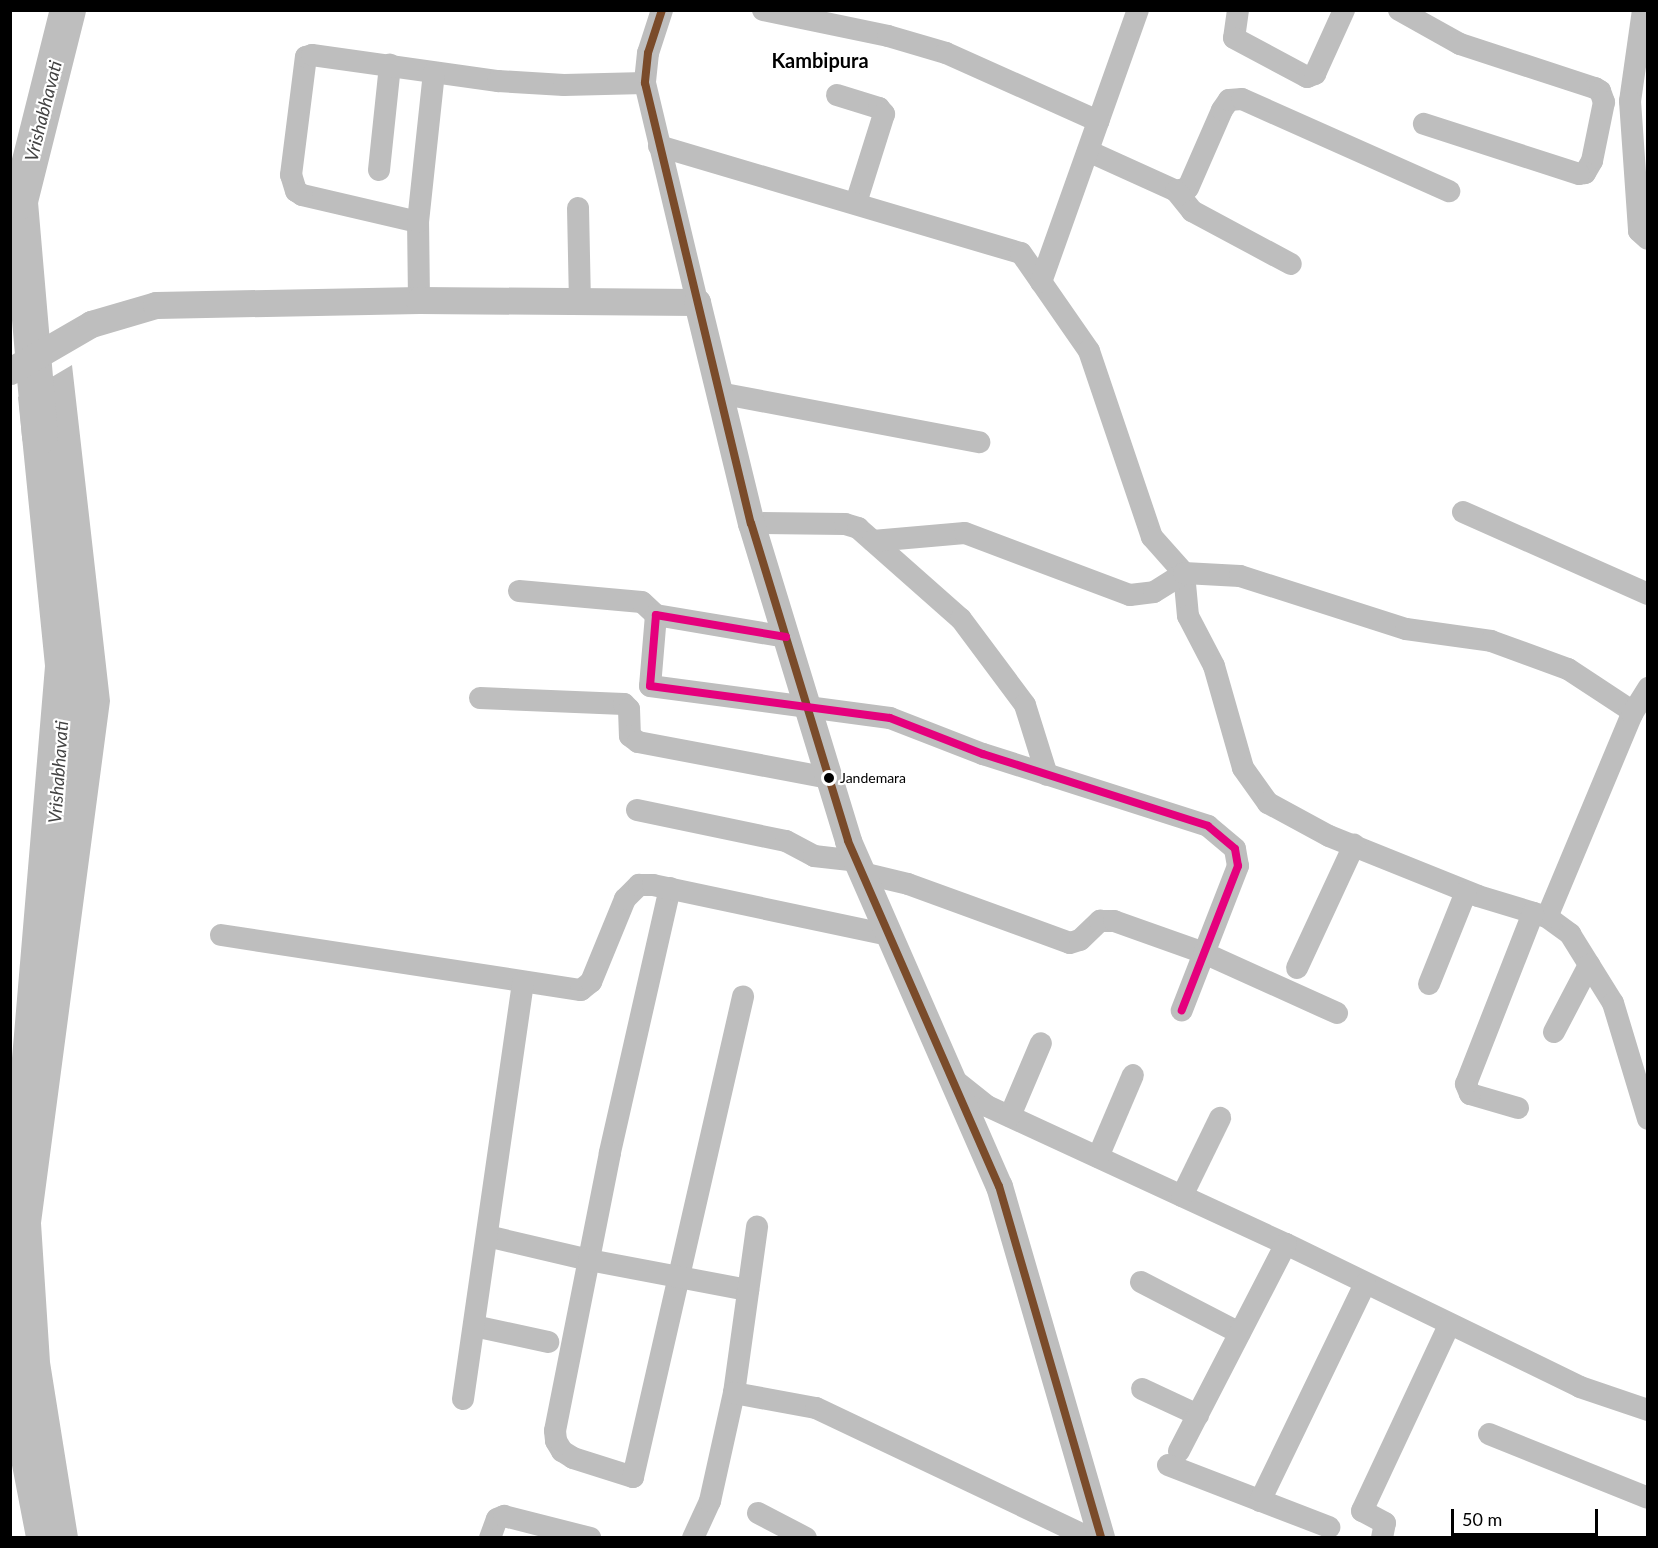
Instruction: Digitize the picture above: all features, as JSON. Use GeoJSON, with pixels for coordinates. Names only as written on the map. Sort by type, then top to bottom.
{"type":"FeatureCollection","features":[{"type":"Feature","properties":{"kind":"street"},"geometry":{"type":"LineString","coordinates":[[662,10],[648,53],[645,83],[751,523],[829,778],[859,867],[999,1186],[1101,1538]]}},
{"type":"Feature","properties":{"kind":"street"},"geometry":{"type":"LineString","coordinates":[[763,10],[834,18],[946,53],[1098,121]]}},
{"type":"Feature","properties":{"kind":"street"},"geometry":{"type":"LineString","coordinates":[[1041,282],[1138,10]]}},
{"type":"Feature","properties":{"kind":"street"},"geometry":{"type":"LineString","coordinates":[[1238,10],[1234,38],[1307,77],[1315,74],[1344,10]]}},
{"type":"Feature","properties":{"kind":"street"},"geometry":{"type":"LineString","coordinates":[[1399,10],[1460,44],[1594,88],[1600,91],[1604,102],[1592,161],[1585,172],[1579,174],[1424,124]]}},
{"type":"Feature","properties":{"kind":"street"},"geometry":{"type":"LineString","coordinates":[[1643,10],[1630,100],[1639,231],[1647,239]]}},
{"type":"Feature","properties":{"kind":"street"},"geometry":{"type":"LineString","coordinates":[[418,222],[302,195],[292,184],[306,57],[390,65],[498,81],[564,85],[645,83]]}},
{"type":"Feature","properties":{"kind":"street"},"geometry":{"type":"LineString","coordinates":[[379,170],[390,65]]}},
{"type":"Feature","properties":{"kind":"street"},"geometry":{"type":"LineString","coordinates":[[419,300],[418,222],[434,73]]}},
{"type":"Feature","properties":{"kind":"street"},"geometry":{"type":"LineString","coordinates":[[837,95],[879,108],[884,114],[856,203]]}},
{"type":"Feature","properties":{"kind":"street"},"geometry":{"type":"LineString","coordinates":[[1176,191],[1188,188],[1225,105],[1229,100],[1242,99],[1449,191]]}},
{"type":"Feature","properties":{"kind":"street"},"geometry":{"type":"LineString","coordinates":[[659,146],[794,188],[856,203],[1021,253],[1089,351],[1152,537],[1184,573],[1188,616],[1214,666],[1244,768],[1268,803],[1354,845],[1466,892],[1540,915],[1570,934],[1613,1004],[1647,1119]]}},
{"type":"Feature","properties":{"kind":"street"},"geometry":{"type":"LineString","coordinates":[[1088,151],[1176,191],[1192,211],[1291,264]]}},
{"type":"Feature","properties":{"kind":"street"},"geometry":{"type":"LineString","coordinates":[[578,208],[580,302]]}},
{"type":"Feature","properties":{"kind":"street"},"geometry":{"type":"LineString","coordinates":[[10,371],[91,324],[156,305],[419,300],[697,302]]}},
{"type":"Feature","properties":{"kind":"street"},"geometry":{"type":"LineString","coordinates":[[719,393],[979,442]]}},
{"type":"Feature","properties":{"kind":"street"},"geometry":{"type":"LineString","coordinates":[[1463,512],[1647,594]]}},
{"type":"Feature","properties":{"kind":"street"},"geometry":{"type":"LineString","coordinates":[[751,523],[845,524],[858,528],[956,612],[1021,698],[1028,711],[1047,775]]}},
{"type":"Feature","properties":{"kind":"street"},"geometry":{"type":"LineString","coordinates":[[873,542],[964,533],[1130,595],[1154,592],[1184,573],[1240,576],[1406,629],[1491,641],[1558,664],[1629,709],[1632,714]]}},
{"type":"Feature","properties":{"kind":"street"},"geometry":{"type":"LineString","coordinates":[[519,591],[642,602],[656,615],[786,637]]}},
{"type":"Feature","properties":{"kind":"street"},"geometry":{"type":"LineString","coordinates":[[656,615],[649,683],[651,688],[890,718],[982,754],[1208,826],[1235,849],[1238,866],[1182,1010]]}},
{"type":"Feature","properties":{"kind":"street"},"geometry":{"type":"LineString","coordinates":[[1518,1108],[1470,1094],[1466,1084],[1540,915],[1632,714],[1647,688]]}},
{"type":"Feature","properties":{"kind":"street"},"geometry":{"type":"LineString","coordinates":[[480,698],[624,704],[629,709],[630,736],[638,742],[829,778]]}},
{"type":"Feature","properties":{"kind":"street"},"geometry":{"type":"LineString","coordinates":[[637,810],[786,842],[814,856],[859,867],[1070,943],[1080,940],[1094,925],[1107,920],[1204,953],[1338,1013]]}},
{"type":"Feature","properties":{"kind":"street"},"geometry":{"type":"LineString","coordinates":[[1297,968],[1354,845]]}},
{"type":"Feature","properties":{"kind":"street"},"geometry":{"type":"LineString","coordinates":[[221,935],[574,990],[587,986],[625,899],[635,888],[646,884],[890,935]]}},
{"type":"Feature","properties":{"kind":"street"},"geometry":{"type":"LineString","coordinates":[[670,888],[589,1260],[555,1431],[556,1441],[562,1451],[573,1458],[633,1477],[743,996]]}},
{"type":"Feature","properties":{"kind":"street"},"geometry":{"type":"LineString","coordinates":[[1429,984],[1466,892]]}},
{"type":"Feature","properties":{"kind":"street"},"geometry":{"type":"LineString","coordinates":[[1554,1032],[1589,965]]}},
{"type":"Feature","properties":{"kind":"street"},"geometry":{"type":"LineString","coordinates":[[464,1399],[523,982]]}},
{"type":"Feature","properties":{"kind":"street"},"geometry":{"type":"LineString","coordinates":[[1010,1116],[1041,1043]]}},
{"type":"Feature","properties":{"kind":"street"},"geometry":{"type":"LineString","coordinates":[[1098,1157],[1133,1075]]}},
{"type":"Feature","properties":{"kind":"street"},"geometry":{"type":"LineString","coordinates":[[952,1078],[987,1106],[1286,1244],[1580,1387],[1647,1410]]}},
{"type":"Feature","properties":{"kind":"street"},"geometry":{"type":"LineString","coordinates":[[1182,1196],[1220,1118]]}},
{"type":"Feature","properties":{"kind":"street"},"geometry":{"type":"LineString","coordinates":[[693,1538],[710,1501],[734,1393],[757,1227]]}},
{"type":"Feature","properties":{"kind":"street"},"geometry":{"type":"LineString","coordinates":[[487,1236],[589,1260],[748,1290]]}},
{"type":"Feature","properties":{"kind":"street"},"geometry":{"type":"LineString","coordinates":[[1286,1244],[1174,1458],[1260,1500],[1329,1527]]}},
{"type":"Feature","properties":{"kind":"street"},"geometry":{"type":"LineString","coordinates":[[1141,1281],[1240,1333]]}},
{"type":"Feature","properties":{"kind":"street"},"geometry":{"type":"LineString","coordinates":[[1260,1500],[1365,1284]]}},
{"type":"Feature","properties":{"kind":"street"},"geometry":{"type":"LineString","coordinates":[[1382,1538],[1385,1523],[1362,1511],[1449,1325]]}},
{"type":"Feature","properties":{"kind":"street"},"geometry":{"type":"LineString","coordinates":[[474,1326],[548,1342]]}},
{"type":"Feature","properties":{"kind":"street"},"geometry":{"type":"LineString","coordinates":[[1142,1389],[1198,1415]]}},
{"type":"Feature","properties":{"kind":"street"},"geometry":{"type":"LineString","coordinates":[[734,1393],[816,1408],[1090,1538]]}},
{"type":"Feature","properties":{"kind":"street"},"geometry":{"type":"LineString","coordinates":[[1488,1434],[1647,1498]]}},
{"type":"Feature","properties":{"kind":"street"},"geometry":{"type":"LineString","coordinates":[[758,1513],[776,1531],[806,1538]]}},
{"type":"Feature","properties":{"kind":"street"},"geometry":{"type":"LineString","coordinates":[[490,1538],[497,1520],[504,1516],[590,1538]]}},
{"type":"Feature","properties":{"kind":"water"},"geometry":{"type":"Polygon","coordinates":[[[72,365],[110,701],[41,1223],[50,1362],[78,1537],[26,1538],[10,1455],[10,1082],[45,666],[18,397],[72,365]]]}},
{"type":"Feature","properties":{"kind":"waterway","name":"Vrishabhavati"},"geometry":{"type":"LineString","coordinates":[[40,436],[20,201],[68,10]]}},
{"type":"Feature","properties":{"kind":"transit line"},"geometry":{"type":"LineString","coordinates":[[662,10],[648,53],[645,83],[751,523],[848,841],[999,1186],[1101,1538]]}},
{"type":"Feature","properties":{"kind":"transit line"},"geometry":{"type":"LineString","coordinates":[[786,637],[656,615],[650,686],[890,718],[983,754],[1208,826],[1235,849],[1238,866],[1182,1010]]}},
{"type":"Feature","properties":{"kind":"place","name":"Jandemara"},"geometry":{"type":"Point","coordinates":[829,778]}},
{"type":"Feature","properties":{"kind":"district","name":"Kambipura"},"geometry":{"type":"Point","coordinates":[820,60]}}]}
